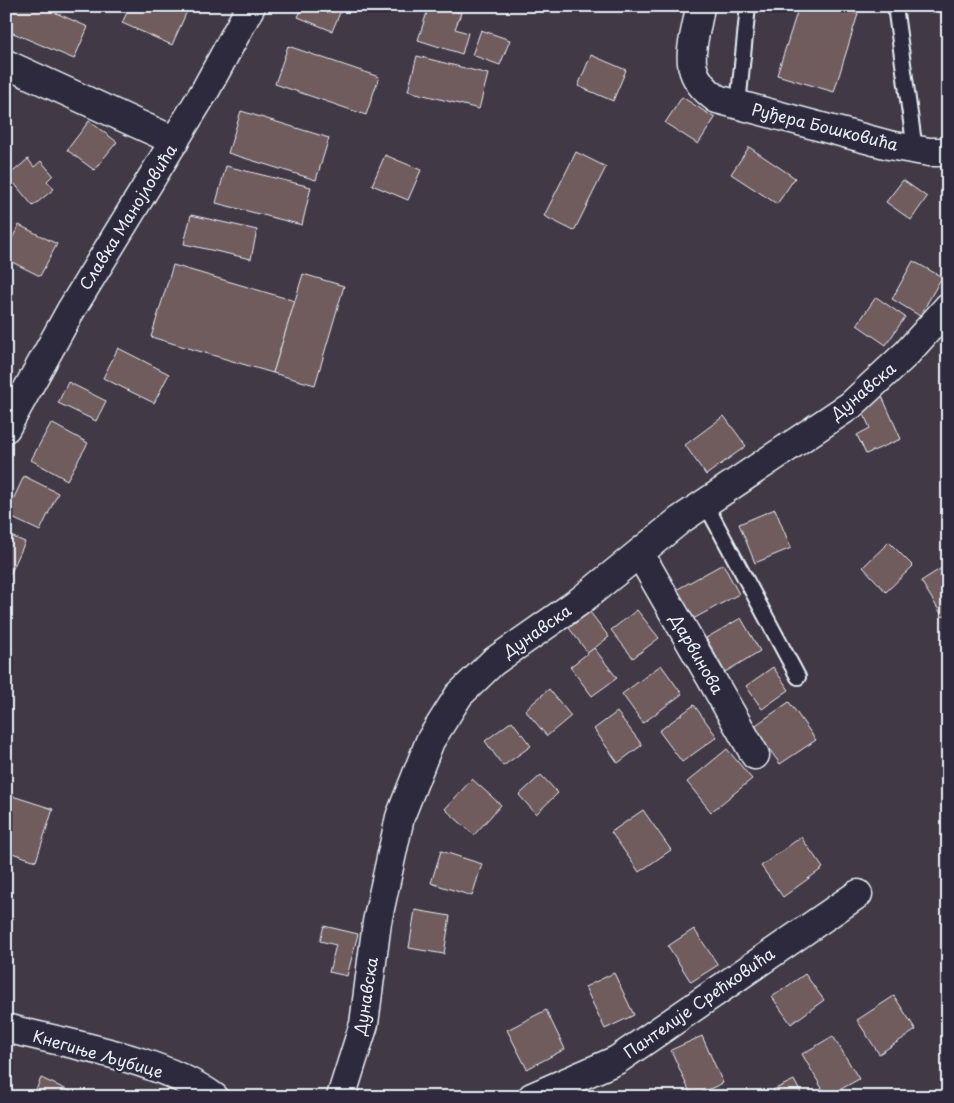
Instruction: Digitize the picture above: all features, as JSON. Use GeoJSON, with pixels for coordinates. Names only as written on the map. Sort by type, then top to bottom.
{"type":"FeatureCollection","features":[{"type":"Feature","properties":{"kind":"street","name":"Славка Манојловића"},"geometry":{"type":"LineString","coordinates":[[6,428],[71,310],[234,41],[251,6]]}},
{"type":"Feature","properties":{"kind":"street","name":"Руђера Бошковића"},"geometry":{"type":"LineString","coordinates":[[700,6],[690,56],[694,74],[705,90],[717,99],[889,145],[915,150],[948,152]]}},
{"type":"Feature","properties":{"kind":"street"},"geometry":{"type":"LineString","coordinates":[[6,64],[174,141]]}},
{"type":"Feature","properties":{"kind":"street","name":"Дунавска"},"geometry":{"type":"LineString","coordinates":[[341,1097],[364,1024],[377,922],[400,817],[430,741],[459,694],[493,662],[580,601],[680,520],[851,405],[907,353],[948,307]]}},
{"type":"Feature","properties":{"kind":"street","name":"Дарвинова"},"geometry":{"type":"LineString","coordinates":[[640,554],[754,755]]}},
{"type":"Feature","properties":{"kind":"street","name":"Пантелије Срећковића"},"geometry":{"type":"LineString","coordinates":[[532,1097],[617,1060],[858,894]]}},
{"type":"Feature","properties":{"kind":"street","name":"Кнегиње Љубице"},"geometry":{"type":"LineString","coordinates":[[6,1028],[143,1063],[198,1085],[214,1097]]}},
{"type":"Feature","properties":{"kind":"lane"},"geometry":{"type":"LineString","coordinates":[[738,105],[748,6]]}},
{"type":"Feature","properties":{"kind":"lane"},"geometry":{"type":"LineString","coordinates":[[895,6],[915,150]]}},
{"type":"Feature","properties":{"kind":"lane"},"geometry":{"type":"LineString","coordinates":[[705,503],[798,677]]}},
{"type":"Feature","properties":{"kind":"building"},"geometry":{"type":"Polygon","coordinates":[[[10,6],[40,6],[88,27],[74,59],[6,30],[6,15],[10,6]]]}},
{"type":"Feature","properties":{"kind":"building"},"geometry":{"type":"Polygon","coordinates":[[[130,6],[181,6],[188,9],[172,45],[122,23],[130,6]]]}},
{"type":"Feature","properties":{"kind":"building"},"geometry":{"type":"Polygon","coordinates":[[[303,6],[343,6],[332,31],[298,17],[303,6]]]}},
{"type":"Feature","properties":{"kind":"building"},"geometry":{"type":"Polygon","coordinates":[[[429,6],[440,6],[461,13],[455,29],[468,33],[462,54],[418,40],[429,6]]]}},
{"type":"Feature","properties":{"kind":"building"},"geometry":{"type":"Polygon","coordinates":[[[799,6],[833,6],[858,14],[834,92],[777,75],[799,6]]]}},
{"type":"Feature","properties":{"kind":"building"},"geometry":{"type":"Polygon","coordinates":[[[481,30],[510,40],[500,65],[472,55],[481,30]]]}},
{"type":"Feature","properties":{"kind":"building"},"geometry":{"type":"Polygon","coordinates":[[[288,46],[379,77],[366,115],[275,84],[288,46]]]}},
{"type":"Feature","properties":{"kind":"building"},"geometry":{"type":"Polygon","coordinates":[[[591,55],[626,70],[613,101],[578,86],[591,55]]]}},
{"type":"Feature","properties":{"kind":"building"},"geometry":{"type":"Polygon","coordinates":[[[417,56],[488,74],[479,109],[408,91],[417,56]]]}},
{"type":"Feature","properties":{"kind":"building"},"geometry":{"type":"Polygon","coordinates":[[[682,97],[715,118],[698,144],[665,123],[682,97]]]}},
{"type":"Feature","properties":{"kind":"building"},"geometry":{"type":"Polygon","coordinates":[[[241,111],[329,138],[316,180],[228,153],[241,111]]]}},
{"type":"Feature","properties":{"kind":"building"},"geometry":{"type":"Polygon","coordinates":[[[89,121],[117,142],[94,170],[67,150],[89,121]]]}},
{"type":"Feature","properties":{"kind":"building"},"geometry":{"type":"Polygon","coordinates":[[[749,147],[795,178],[777,204],[731,174],[749,147]]]}},
{"type":"Feature","properties":{"kind":"building"},"geometry":{"type":"Polygon","coordinates":[[[576,152],[606,167],[574,231],[544,216],[576,152]]]}},
{"type":"Feature","properties":{"kind":"building"},"geometry":{"type":"Polygon","coordinates":[[[385,155],[421,170],[408,200],[372,185],[385,155]]]}},
{"type":"Feature","properties":{"kind":"building"},"geometry":{"type":"Polygon","coordinates":[[[28,159],[34,167],[41,161],[53,175],[47,181],[54,189],[33,206],[8,176],[28,159]]]}},
{"type":"Feature","properties":{"kind":"building"},"geometry":{"type":"Polygon","coordinates":[[[226,166],[311,187],[302,225],[216,203],[226,166]]]}},
{"type":"Feature","properties":{"kind":"building"},"geometry":{"type":"Polygon","coordinates":[[[903,180],[927,197],[911,220],[886,202],[903,180]]]}},
{"type":"Feature","properties":{"kind":"building"},"geometry":{"type":"Polygon","coordinates":[[[191,215],[257,230],[251,259],[184,244],[191,215]]]}},
{"type":"Feature","properties":{"kind":"building"},"geometry":{"type":"Polygon","coordinates":[[[19,225],[57,244],[40,276],[6,259],[6,251],[19,225]]]}},
{"type":"Feature","properties":{"kind":"building"},"geometry":{"type":"Polygon","coordinates":[[[913,261],[942,277],[920,316],[892,299],[913,261]]]}},
{"type":"Feature","properties":{"kind":"building"},"geometry":{"type":"Polygon","coordinates":[[[173,265],[295,301],[273,373],[151,337],[173,265]]]}},
{"type":"Feature","properties":{"kind":"building"},"geometry":{"type":"Polygon","coordinates":[[[303,274],[344,286],[315,385],[273,373],[303,274]]]}},
{"type":"Feature","properties":{"kind":"building"},"geometry":{"type":"Polygon","coordinates":[[[876,297],[905,317],[886,345],[857,325],[876,297]]]}},
{"type":"Feature","properties":{"kind":"building"},"geometry":{"type":"Polygon","coordinates":[[[118,348],[169,374],[154,403],[103,378],[118,348]]]}},
{"type":"Feature","properties":{"kind":"building"},"geometry":{"type":"Polygon","coordinates":[[[68,382],[106,401],[96,421],[58,403],[68,382]]]}},
{"type":"Feature","properties":{"kind":"building"},"geometry":{"type":"Polygon","coordinates":[[[881,394],[901,439],[866,454],[857,435],[870,428],[859,404],[881,394]]]}},
{"type":"Feature","properties":{"kind":"building"},"geometry":{"type":"Polygon","coordinates":[[[724,416],[746,446],[706,475],[685,445],[724,416]]]}},
{"type":"Feature","properties":{"kind":"building"},"geometry":{"type":"Polygon","coordinates":[[[51,423],[88,443],[67,480],[31,460],[51,423]]]}},
{"type":"Feature","properties":{"kind":"building"},"geometry":{"type":"Polygon","coordinates":[[[24,476],[58,493],[40,531],[6,515],[24,476]]]}},
{"type":"Feature","properties":{"kind":"building"},"geometry":{"type":"Polygon","coordinates":[[[775,509],[791,548],[755,563],[739,524],[775,509]]]}},
{"type":"Feature","properties":{"kind":"building"},"geometry":{"type":"Polygon","coordinates":[[[6,534],[25,542],[10,575],[6,573],[6,534]]]}},
{"type":"Feature","properties":{"kind":"building"},"geometry":{"type":"Polygon","coordinates":[[[889,542],[913,566],[886,592],[863,567],[889,542]]]}},
{"type":"Feature","properties":{"kind":"building"},"geometry":{"type":"Polygon","coordinates":[[[723,564],[739,594],[693,619],[676,590],[723,564]]]}},
{"type":"Feature","properties":{"kind":"building"},"geometry":{"type":"Polygon","coordinates":[[[948,564],[948,614],[943,617],[921,581],[948,564]]]}},
{"type":"Feature","properties":{"kind":"building"},"geometry":{"type":"Polygon","coordinates":[[[637,610],[659,638],[633,658],[611,630],[637,610]]]}},
{"type":"Feature","properties":{"kind":"building"},"geometry":{"type":"Polygon","coordinates":[[[590,612],[609,637],[588,653],[569,628],[590,612]]]}},
{"type":"Feature","properties":{"kind":"building"},"geometry":{"type":"Polygon","coordinates":[[[741,618],[760,651],[725,672],[706,638],[741,618]]]}},
{"type":"Feature","properties":{"kind":"building"},"geometry":{"type":"Polygon","coordinates":[[[594,648],[617,678],[592,696],[570,667],[594,648]]]}},
{"type":"Feature","properties":{"kind":"building"},"geometry":{"type":"Polygon","coordinates":[[[661,665],[682,694],[643,723],[622,694],[661,665]]]}},
{"type":"Feature","properties":{"kind":"building"},"geometry":{"type":"Polygon","coordinates":[[[773,667],[789,690],[762,709],[746,686],[773,667]]]}},
{"type":"Feature","properties":{"kind":"building"},"geometry":{"type":"Polygon","coordinates":[[[549,689],[571,716],[547,736],[525,710],[549,689]]]}},
{"type":"Feature","properties":{"kind":"building"},"geometry":{"type":"Polygon","coordinates":[[[789,702],[816,740],[780,764],[753,727],[789,702]]]}},
{"type":"Feature","properties":{"kind":"building"},"geometry":{"type":"Polygon","coordinates":[[[694,705],[717,737],[682,762],[659,731],[694,705]]]}},
{"type":"Feature","properties":{"kind":"building"},"geometry":{"type":"Polygon","coordinates":[[[617,712],[642,745],[618,763],[594,729],[617,712]]]}},
{"type":"Feature","properties":{"kind":"building"},"geometry":{"type":"Polygon","coordinates":[[[512,721],[531,746],[503,766],[485,741],[512,721]]]}},
{"type":"Feature","properties":{"kind":"building"},"geometry":{"type":"Polygon","coordinates":[[[727,749],[752,779],[711,812],[687,782],[727,749]]]}},
{"type":"Feature","properties":{"kind":"building"},"geometry":{"type":"Polygon","coordinates":[[[541,775],[558,793],[536,814],[519,795],[541,775]]]}},
{"type":"Feature","properties":{"kind":"building"},"geometry":{"type":"Polygon","coordinates":[[[472,779],[501,805],[474,835],[445,809],[472,779]]]}},
{"type":"Feature","properties":{"kind":"building"},"geometry":{"type":"Polygon","coordinates":[[[6,794],[53,809],[36,861],[6,851],[6,794]]]}},
{"type":"Feature","properties":{"kind":"building"},"geometry":{"type":"Polygon","coordinates":[[[643,810],[671,850],[639,872],[611,832],[643,810]]]}},
{"type":"Feature","properties":{"kind":"building"},"geometry":{"type":"Polygon","coordinates":[[[801,837],[823,868],[783,897],[761,866],[801,837]]]}},
{"type":"Feature","properties":{"kind":"building"},"geometry":{"type":"Polygon","coordinates":[[[441,851],[482,864],[472,896],[431,883],[441,851]]]}},
{"type":"Feature","properties":{"kind":"building"},"geometry":{"type":"Polygon","coordinates":[[[415,910],[450,916],[444,954],[409,948],[415,910]]]}},
{"type":"Feature","properties":{"kind":"building"},"geometry":{"type":"Polygon","coordinates":[[[324,926],[358,934],[347,976],[329,972],[336,945],[320,941],[324,926]]]}},
{"type":"Feature","properties":{"kind":"building"},"geometry":{"type":"Polygon","coordinates":[[[694,929],[718,965],[691,982],[668,946],[694,929]]]}},
{"type":"Feature","properties":{"kind":"building"},"geometry":{"type":"Polygon","coordinates":[[[614,973],[634,1015],[605,1029],[585,987],[614,973]]]}},
{"type":"Feature","properties":{"kind":"building"},"geometry":{"type":"Polygon","coordinates":[[[805,974],[824,1000],[791,1024],[772,997],[805,974]]]}},
{"type":"Feature","properties":{"kind":"building"},"geometry":{"type":"Polygon","coordinates":[[[894,996],[916,1030],[879,1054],[857,1020],[894,996]]]}},
{"type":"Feature","properties":{"kind":"building"},"geometry":{"type":"Polygon","coordinates":[[[546,1010],[565,1049],[527,1069],[507,1030],[546,1010]]]}},
{"type":"Feature","properties":{"kind":"building"},"geometry":{"type":"Polygon","coordinates":[[[702,1036],[723,1083],[692,1097],[671,1050],[702,1036]]]}},
{"type":"Feature","properties":{"kind":"building"},"geometry":{"type":"Polygon","coordinates":[[[833,1036],[859,1079],[827,1097],[802,1054],[833,1036]]]}},
{"type":"Feature","properties":{"kind":"building"},"geometry":{"type":"Polygon","coordinates":[[[41,1078],[74,1093],[73,1097],[33,1097],[41,1078]]]}},
{"type":"Feature","properties":{"kind":"building"},"geometry":{"type":"Polygon","coordinates":[[[794,1080],[803,1097],[776,1097],[773,1090],[794,1080]]]}}]}
